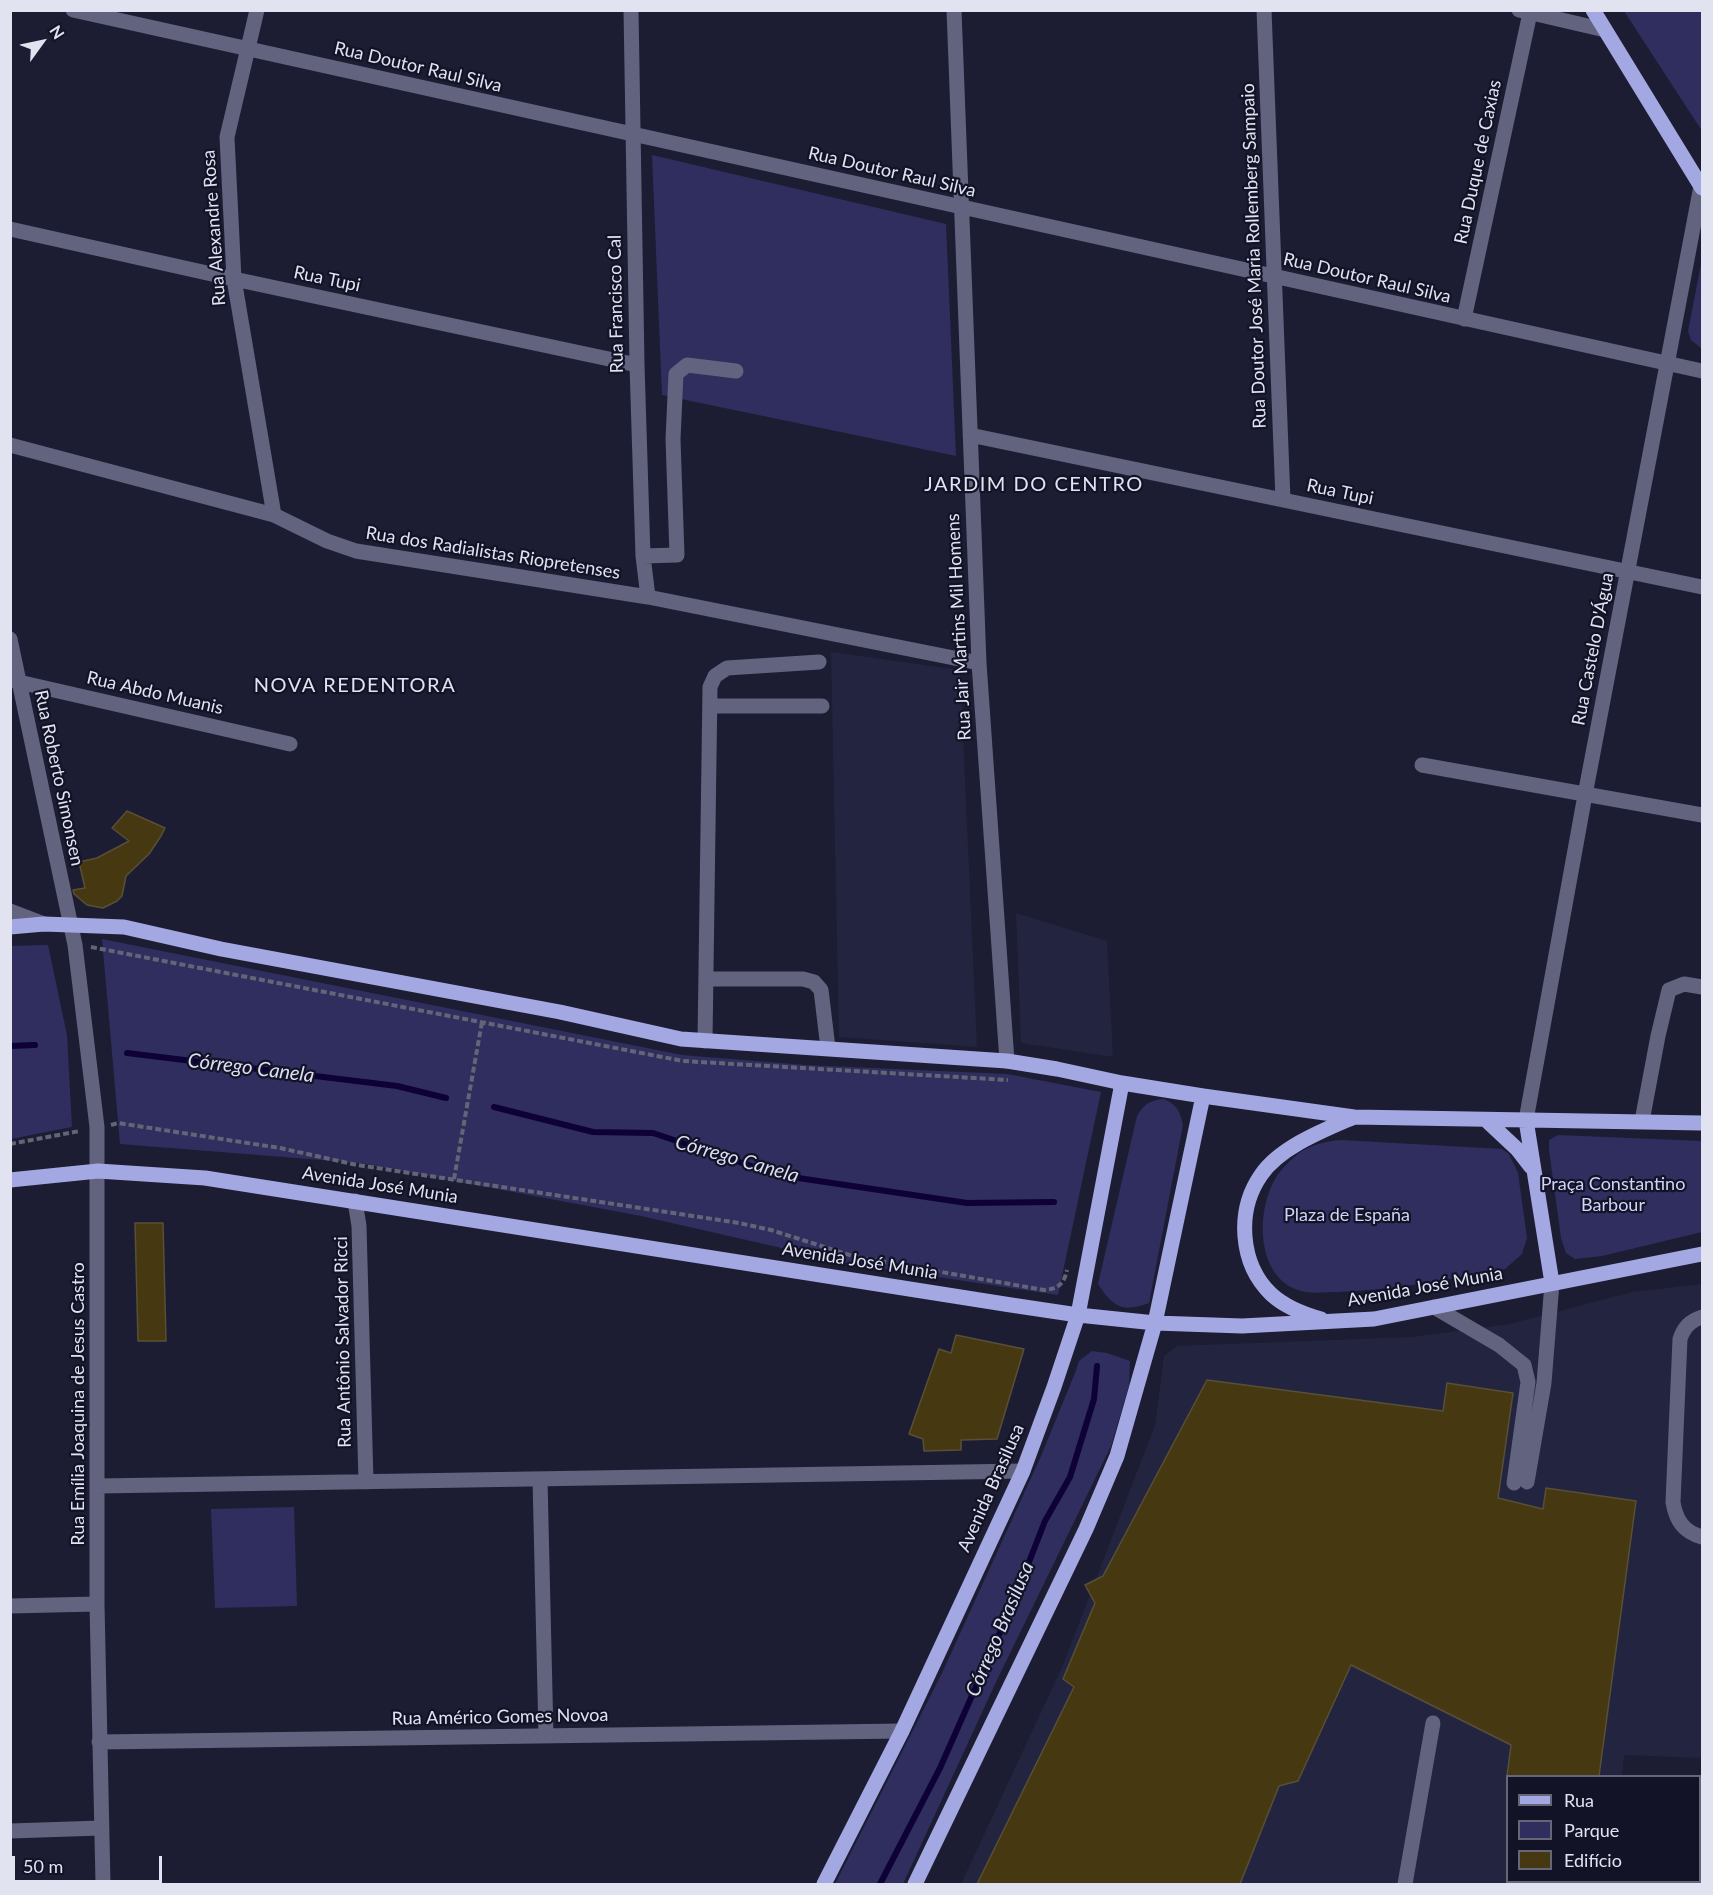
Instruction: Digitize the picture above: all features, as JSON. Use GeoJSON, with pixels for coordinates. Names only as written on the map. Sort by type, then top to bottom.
{"type":"FeatureCollection","features":[{"type":"Feature","properties":{"kind":"main road"},"geometry":{"type":"LineString","coordinates":[[1593,10],[1702,187]]}},
{"type":"Feature","properties":{"kind":"main road"},"geometry":{"type":"LineString","coordinates":[[10,927],[44,924],[124,927],[221,949],[560,1012],[681,1039],[1007,1061],[1122,1083],[1354,1117],[1702,1123]]}},
{"type":"Feature","properties":{"kind":"main road","name":"Avenida Brasilusa"},"geometry":{"type":"LineString","coordinates":[[824,1884],[902,1731],[1023,1471],[1078,1315],[1122,1083]]}},
{"type":"Feature","properties":{"kind":"main road"},"geometry":{"type":"LineString","coordinates":[[915,1884],[1086,1529],[1118,1456],[1155,1323],[1203,1096]]}},
{"type":"Feature","properties":{"kind":"main road"},"geometry":{"type":"LineString","coordinates":[[1329,1321],[1305,1314],[1281,1302],[1258,1280],[1250,1262],[1244,1228],[1250,1194],[1261,1174],[1272,1163],[1307,1139],[1354,1117]]}},
{"type":"Feature","properties":{"kind":"main road"},"geometry":{"type":"LineString","coordinates":[[1486,1120],[1517,1149],[1533,1169]]}},
{"type":"Feature","properties":{"kind":"main road"},"geometry":{"type":"LineString","coordinates":[[1526,1120],[1552,1283]]}},
{"type":"Feature","properties":{"kind":"main road","name":"Avenida José Munia"},"geometry":{"type":"LineString","coordinates":[[10,1180],[98,1171],[205,1178],[1078,1315],[1155,1323],[1242,1326],[1374,1319],[1702,1254]]}},
{"type":"Feature","properties":{"kind":"street","name":"Rua Doutor Raul Silva"},"geometry":{"type":"LineString","coordinates":[[73,10],[1702,371]]}},
{"type":"Feature","properties":{"kind":"street","name":"Rua Alexandre Rosa"},"geometry":{"type":"LineString","coordinates":[[257,10],[227,136],[234,279],[274,515]]}},
{"type":"Feature","properties":{"kind":"street","name":"Rua Francisco Cal"},"geometry":{"type":"LineString","coordinates":[[631,10],[637,365],[643,556],[648,597]]}},
{"type":"Feature","properties":{"kind":"street","name":"Rua Jair Martins Mil Homens"},"geometry":{"type":"LineString","coordinates":[[954,10],[979,663],[1007,1061]]}},
{"type":"Feature","properties":{"kind":"street","name":"Rua Doutor José Maria Rollemberg Sampaio"},"geometry":{"type":"LineString","coordinates":[[1264,10],[1282,500]]}},
{"type":"Feature","properties":{"kind":"street"},"geometry":{"type":"LineString","coordinates":[[1524,12],[1605,30]]}},
{"type":"Feature","properties":{"kind":"street","name":"Rua Duque de Caxias"},"geometry":{"type":"LineString","coordinates":[[1464,319],[1524,12]]}},
{"type":"Feature","properties":{"kind":"street","name":"Rua Castelo D'Água"},"geometry":{"type":"LineString","coordinates":[[1526,1120],[1585,795],[1702,187]]}},
{"type":"Feature","properties":{"kind":"street","name":"Rua Tupi"},"geometry":{"type":"LineString","coordinates":[[10,229],[637,365]]}},
{"type":"Feature","properties":{"kind":"street"},"geometry":{"type":"LineString","coordinates":[[643,556],[677,555],[673,439],[676,374],[687,365],[736,371]]}},
{"type":"Feature","properties":{"kind":"street","name":"Rua Tupi"},"geometry":{"type":"LineString","coordinates":[[970,435],[1702,587]]}},
{"type":"Feature","properties":{"kind":"street","name":"Rua dos Radialistas Riopretenses"},"geometry":{"type":"LineString","coordinates":[[10,445],[274,515],[327,541],[356,551],[648,597],[979,663]]}},
{"type":"Feature","properties":{"kind":"street","name":"Rua Roberto Simonsen"},"geometry":{"type":"LineString","coordinates":[[10,639],[14,681],[70,924]]}},
{"type":"Feature","properties":{"kind":"street"},"geometry":{"type":"LineString","coordinates":[[705,1041],[710,687],[715,676],[727,668],[819,662]]}},
{"type":"Feature","properties":{"kind":"street","name":"Rua Abdo Muanis"},"geometry":{"type":"LineString","coordinates":[[14,681],[290,744]]}},
{"type":"Feature","properties":{"kind":"street"},"geometry":{"type":"LineString","coordinates":[[710,706],[822,706]]}},
{"type":"Feature","properties":{"kind":"street"},"geometry":{"type":"LineString","coordinates":[[1422,765],[1702,816]]}},
{"type":"Feature","properties":{"kind":"street"},"geometry":{"type":"LineString","coordinates":[[10,912],[44,924]]}},
{"type":"Feature","properties":{"kind":"street","name":"Rua Emília Joaquina de Jesus Castro"},"geometry":{"type":"LineString","coordinates":[[70,924],[75,945],[97,1127],[97,1604],[103,1884]]}},
{"type":"Feature","properties":{"kind":"street"},"geometry":{"type":"LineString","coordinates":[[706,979],[803,979],[814,982],[821,990],[828,1048]]}},
{"type":"Feature","properties":{"kind":"street"},"geometry":{"type":"LineString","coordinates":[[1642,1121],[1669,990],[1684,984],[1702,987]]}},
{"type":"Feature","properties":{"kind":"street","name":"Rua Antônio Salvador Ricci"},"geometry":{"type":"LineString","coordinates":[[355,1201],[359,1226],[366,1482]]}},
{"type":"Feature","properties":{"kind":"street"},"geometry":{"type":"LineString","coordinates":[[1434,1307],[1499,1345],[1524,1365],[1528,1382],[1520,1483],[1544,1383],[1552,1283]]}},
{"type":"Feature","properties":{"kind":"street"},"geometry":{"type":"LineString","coordinates":[[1702,1317],[1688,1323],[1680,1339],[1673,1502],[1678,1521],[1692,1534],[1702,1537]]}},
{"type":"Feature","properties":{"kind":"street"},"geometry":{"type":"LineString","coordinates":[[98,1486],[1023,1471]]}},
{"type":"Feature","properties":{"kind":"street"},"geometry":{"type":"LineString","coordinates":[[540,1479],[546,1736]]}},
{"type":"Feature","properties":{"kind":"street"},"geometry":{"type":"LineString","coordinates":[[10,1606],[97,1604]]}},
{"type":"Feature","properties":{"kind":"street"},"geometry":{"type":"LineString","coordinates":[[1405,1884],[1433,1723]]}},
{"type":"Feature","properties":{"kind":"street","name":"Rua Américo Gomes Novoa"},"geometry":{"type":"LineString","coordinates":[[99,1742],[902,1731]]}},
{"type":"Feature","properties":{"kind":"street"},"geometry":{"type":"LineString","coordinates":[[10,1831],[101,1828]]}},
{"type":"Feature","properties":{"kind":"path"},"geometry":{"type":"LineString","coordinates":[[75,945],[683,1061],[1011,1081]]}},
{"type":"Feature","properties":{"kind":"path"},"geometry":{"type":"LineString","coordinates":[[454,1179],[482,1022]]}},
{"type":"Feature","properties":{"kind":"path"},"geometry":{"type":"LineString","coordinates":[[10,1144],[118,1124],[288,1149],[357,1165],[739,1223],[771,1230],[856,1257],[1044,1290],[1061,1285],[1069,1261]]}},
{"type":"Feature","properties":{"kind":"shaded area"},"geometry":{"type":"Polygon","coordinates":[[[831,652],[960,670],[977,1047],[839,1037],[831,652]]]}},
{"type":"Feature","properties":{"kind":"shaded area"},"geometry":{"type":"Polygon","coordinates":[[[1016,913],[1107,941],[1113,1057],[1021,1043],[1016,913]]]}},
{"type":"Feature","properties":{"kind":"shaded area"},"geometry":{"type":"Polygon","coordinates":[[[1702,1284],[1702,1758],[1624,1755],[1622,1775],[1506,1775],[1506,1883],[1610,1884],[961,1884],[1063,1665],[1155,1425],[1164,1356],[1177,1346],[1413,1337],[1510,1324],[1632,1292],[1702,1284]]]}},
{"type":"Feature","properties":{"kind":"green space"},"geometry":{"type":"Polygon","coordinates":[[[1624,11],[1702,11],[1702,131],[1624,11]]]}},
{"type":"Feature","properties":{"kind":"green space"},"geometry":{"type":"Polygon","coordinates":[[[652,155],[946,224],[956,456],[662,395],[652,155]]]}},
{"type":"Feature","properties":{"kind":"green space"},"geometry":{"type":"Polygon","coordinates":[[[1702,259],[1702,349],[1691,340],[1688,331],[1702,259]]]}},
{"type":"Feature","properties":{"kind":"green space"},"geometry":{"type":"Polygon","coordinates":[[[102,939],[682,1055],[805,1065],[1007,1074],[1101,1092],[1058,1295],[852,1264],[641,1216],[359,1163],[120,1144],[102,939]]]}},
{"type":"Feature","properties":{"kind":"green space"},"geometry":{"type":"Polygon","coordinates":[[[48,945],[67,1035],[72,1127],[11,1139],[11,946],[48,945]]]}},
{"type":"Feature","properties":{"kind":"green space"},"geometry":{"type":"Polygon","coordinates":[[[1164,1099],[1177,1109],[1183,1125],[1149,1303],[1132,1307],[1119,1306],[1108,1298],[1098,1284],[1137,1116],[1148,1103],[1164,1099]]]}},
{"type":"Feature","properties":{"kind":"green space","name":"Praça Constantino Barbour"},"geometry":{"type":"Polygon","coordinates":[[[1558,1135],[1702,1141],[1702,1232],[1602,1256],[1575,1259],[1566,1253],[1561,1238],[1549,1150],[1549,1140],[1558,1135]]]}},
{"type":"Feature","properties":{"kind":"green space","name":"Plaza de España"},"geometry":{"type":"Polygon","coordinates":[[[1341,1140],[1502,1149],[1509,1154],[1518,1173],[1527,1238],[1522,1254],[1505,1269],[1401,1286],[1314,1293],[1301,1291],[1287,1284],[1276,1274],[1264,1246],[1264,1214],[1272,1185],[1283,1168],[1302,1151],[1318,1144],[1341,1140]]]}},
{"type":"Feature","properties":{"kind":"green space"},"geometry":{"type":"Polygon","coordinates":[[[1092,1351],[1107,1353],[1130,1361],[1129,1386],[1111,1446],[996,1682],[903,1884],[835,1884],[942,1673],[1041,1456],[1079,1361],[1092,1351]]]}},
{"type":"Feature","properties":{"kind":"green space"},"geometry":{"type":"Polygon","coordinates":[[[294,1507],[297,1606],[215,1608],[211,1509],[294,1507]]]}},
{"type":"Feature","properties":{"kind":"building"},"geometry":{"type":"Polygon","coordinates":[[[127,811],[165,828],[149,854],[126,876],[122,896],[117,901],[103,908],[87,905],[74,894],[73,890],[85,888],[79,862],[97,858],[129,841],[112,828],[127,811]]]}},
{"type":"Feature","properties":{"kind":"building"},"geometry":{"type":"Polygon","coordinates":[[[135,1223],[163,1223],[166,1341],[138,1341],[135,1223]]]}},
{"type":"Feature","properties":{"kind":"building"},"geometry":{"type":"Polygon","coordinates":[[[956,1335],[1024,1349],[997,1439],[961,1440],[961,1450],[924,1451],[923,1439],[909,1434],[939,1349],[951,1353],[956,1335]]]}},
{"type":"Feature","properties":{"kind":"building"},"geometry":{"type":"Polygon","coordinates":[[[1207,1380],[1443,1411],[1447,1383],[1513,1393],[1498,1498],[1543,1509],[1546,1488],[1636,1501],[1599,1775],[1507,1775],[1511,1745],[1351,1665],[1298,1781],[1279,1786],[1240,1884],[977,1884],[1074,1687],[1063,1679],[1095,1603],[1085,1585],[1103,1576],[1207,1380]]]}},
{"type":"Feature","properties":{"kind":"waterway","name":"Córrego Canela"},"geometry":{"type":"LineString","coordinates":[[10,1046],[35,1045]]}},
{"type":"Feature","properties":{"kind":"waterway","name":"Córrego Canela"},"geometry":{"type":"LineString","coordinates":[[127,1053],[397,1086],[446,1098]]}},
{"type":"Feature","properties":{"kind":"waterway","name":"Córrego Canela"},"geometry":{"type":"LineString","coordinates":[[494,1107],[593,1132],[653,1133],[778,1175],[967,1203],[1054,1202]]}},
{"type":"Feature","properties":{"kind":"waterway","name":"Córrego Brasilusa"},"geometry":{"type":"LineString","coordinates":[[880,1884],[940,1768],[1013,1603],[1045,1521],[1070,1477],[1094,1399],[1097,1366]]}},
{"type":"Feature","properties":{"kind":"district","name":"JARDIM DO CENTRO"},"geometry":{"type":"Point","coordinates":[1034,485]}},
{"type":"Feature","properties":{"kind":"district","name":"NOVA REDENTORA"},"geometry":{"type":"Point","coordinates":[355,686]}}]}
